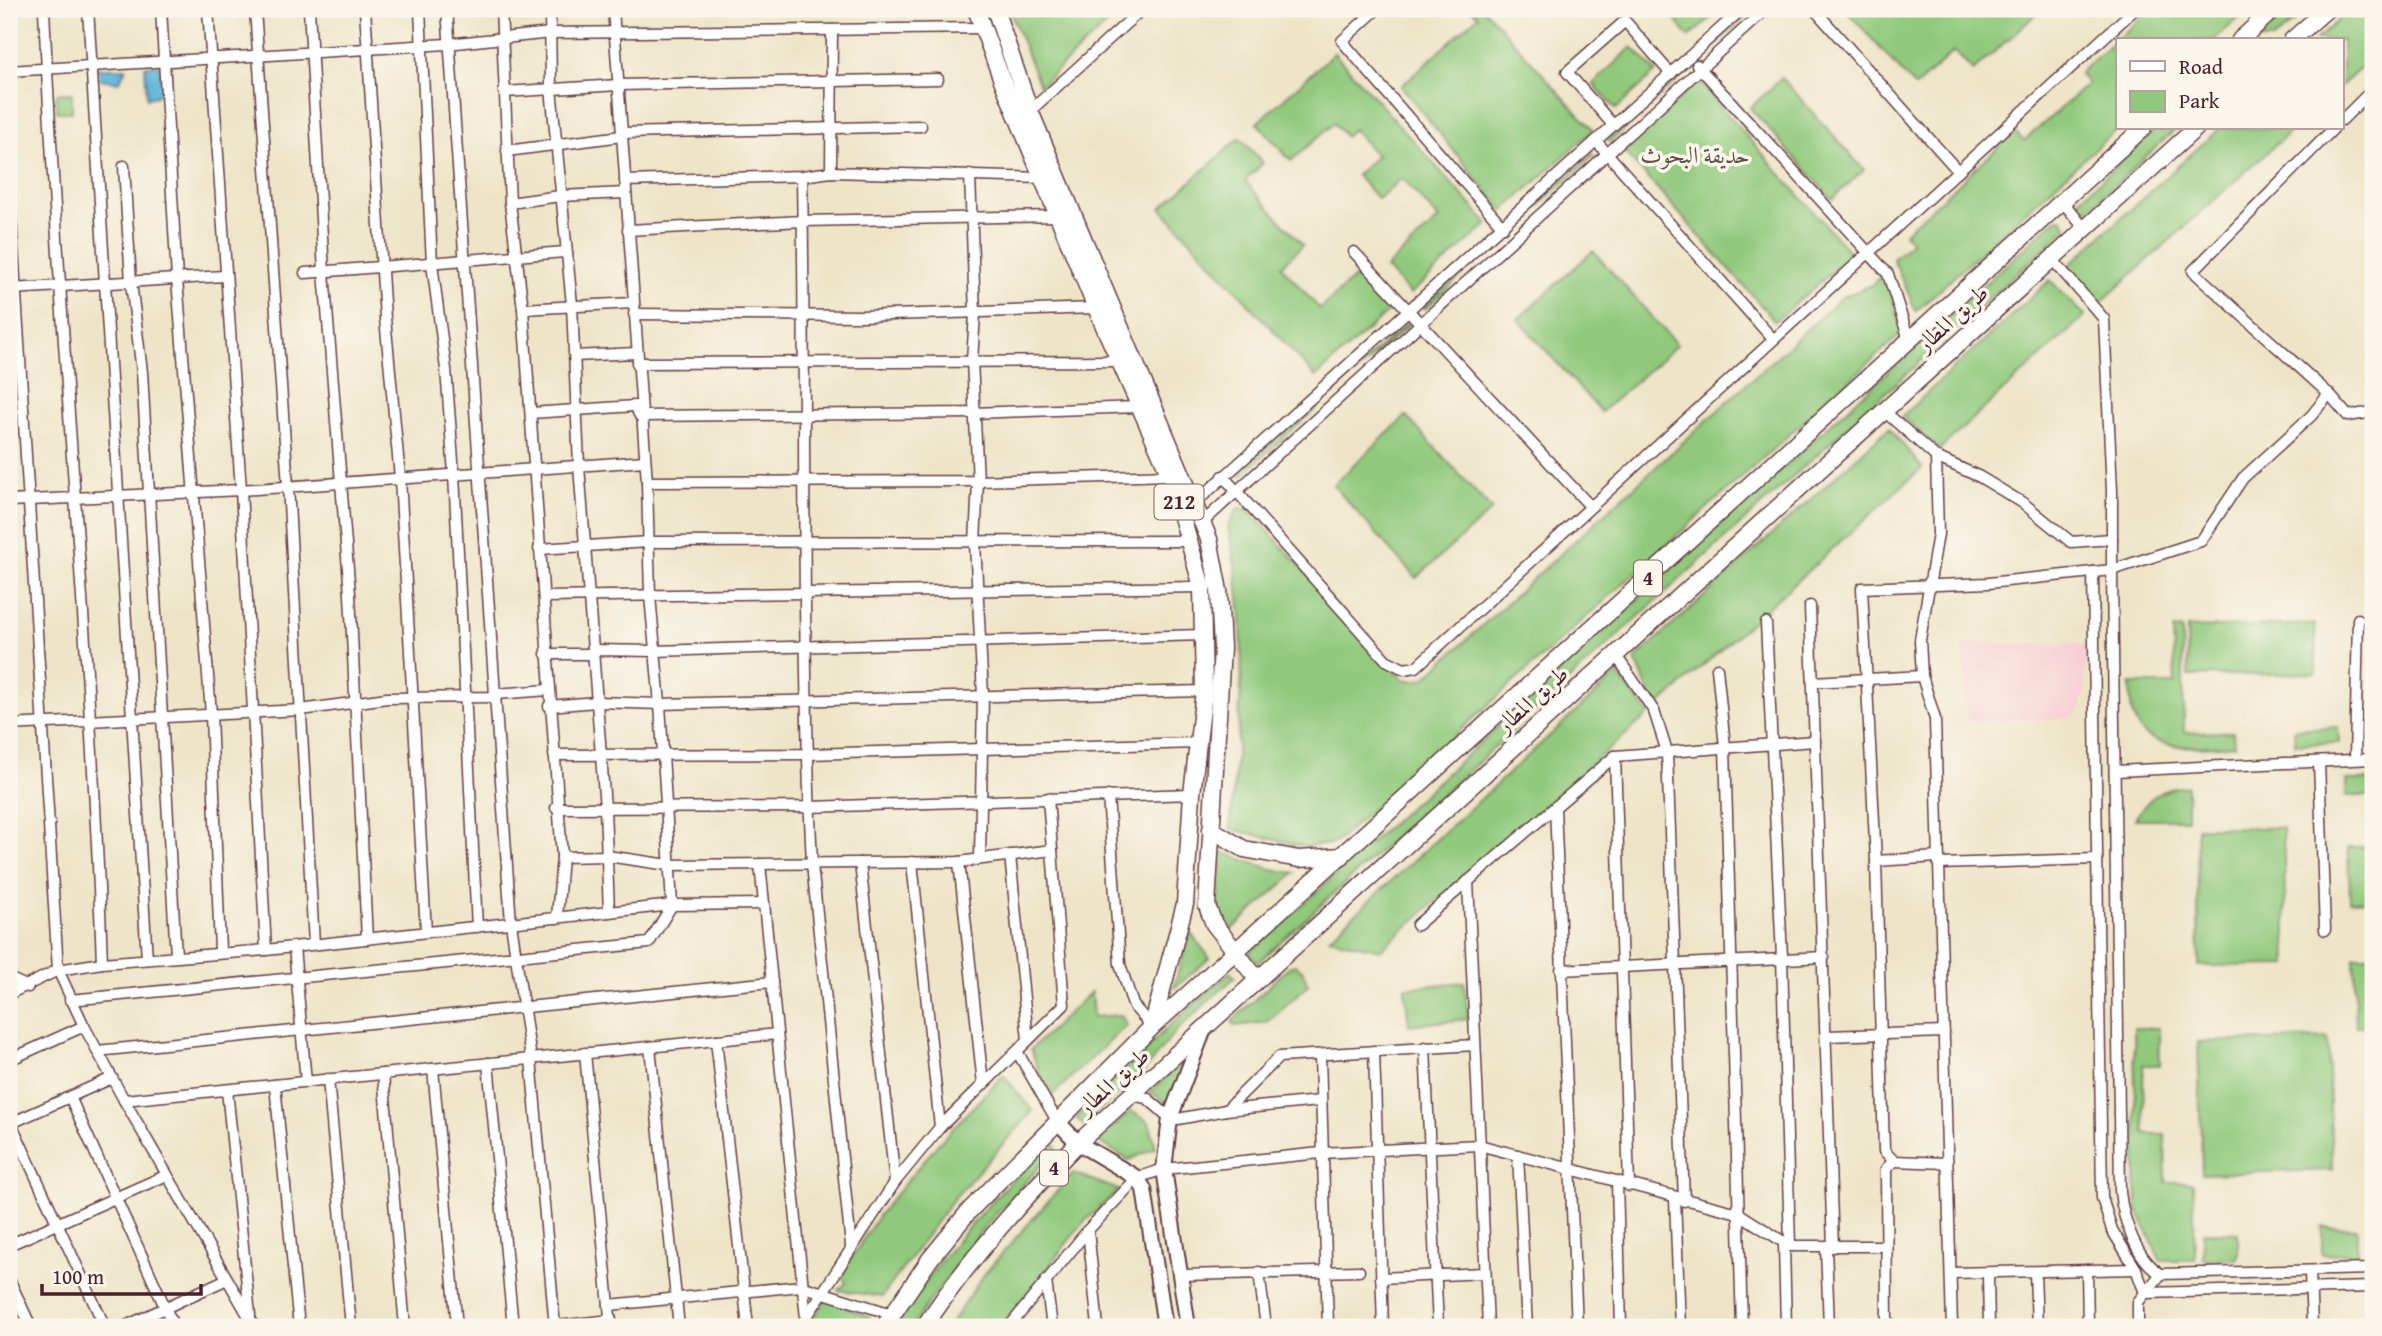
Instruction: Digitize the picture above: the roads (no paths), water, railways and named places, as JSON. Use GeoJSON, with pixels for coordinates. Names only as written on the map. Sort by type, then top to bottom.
{"type":"FeatureCollection","features":[{"type":"Feature","properties":{"kind":"main road","name":"212"},"geometry":{"type":"LineString","coordinates":[[976,9],[1118,361],[1170,475],[1202,587],[1204,691],[1192,794],[1185,904],[1152,1027]]}},
{"type":"Feature","properties":{"kind":"main road","name":"212"},"geometry":{"type":"LineString","coordinates":[[995,9],[1030,111],[1203,522],[1219,591],[1222,648],[1207,906]]}},
{"type":"Feature","properties":{"kind":"main road"},"geometry":{"type":"LineString","coordinates":[[2242,38],[2274,9]]}},
{"type":"Feature","properties":{"kind":"main road"},"geometry":{"type":"LineString","coordinates":[[2294,38],[2327,9]]}},
{"type":"Feature","properties":{"kind":"main road","name":"طريق المطار"},"geometry":{"type":"LineString","coordinates":[[888,1320],[969,1211],[1152,1027],[2141,130]]}},
{"type":"Feature","properties":{"kind":"main road","name":"طريق المطار"},"geometry":{"type":"LineString","coordinates":[[923,1327],[993,1231],[1078,1143],[2194,130]]}},
{"type":"Feature","properties":{"kind":"main road"},"geometry":{"type":"LineString","coordinates":[[1211,829],[1244,849],[1299,859],[1342,856]]}},
{"type":"Feature","properties":{"kind":"main road"},"geometry":{"type":"LineString","coordinates":[[1185,904],[1207,906],[1214,924],[1257,979]]}},
{"type":"Feature","properties":{"kind":"main road"},"geometry":{"type":"LineString","coordinates":[[1188,1327],[1164,1169],[1170,1118],[1205,1028]]}},
{"type":"Feature","properties":{"kind":"main road"},"geometry":{"type":"LineString","coordinates":[[1057,1121],[1078,1143],[1137,1178],[1148,1202],[1165,1327]]}},
{"type":"Feature","properties":{"kind":"street"},"geometry":{"type":"LineString","coordinates":[[44,9],[90,720],[102,963]]}},
{"type":"Feature","properties":{"kind":"street"},"geometry":{"type":"LineString","coordinates":[[88,9],[147,959]]}},
{"type":"Feature","properties":{"kind":"street"},"geometry":{"type":"LineString","coordinates":[[161,9],[177,279],[211,714],[220,951]]}},
{"type":"Feature","properties":{"kind":"street"},"geometry":{"type":"LineString","coordinates":[[208,9],[255,713],[266,950]]}},
{"type":"Feature","properties":{"kind":"street"},"geometry":{"type":"LineString","coordinates":[[255,9],[288,486],[314,944]]}},
{"type":"Feature","properties":{"kind":"street"},"geometry":{"type":"LineString","coordinates":[[309,9],[324,272],[355,705],[367,939]]}},
{"type":"Feature","properties":{"kind":"street"},"geometry":{"type":"LineString","coordinates":[[365,9],[381,267],[400,478],[426,932]]}},
{"type":"Feature","properties":{"kind":"street"},"geometry":{"type":"LineString","coordinates":[[421,9],[432,264],[446,369],[468,698],[477,927]]}},
{"type":"Feature","properties":{"kind":"street"},"geometry":{"type":"LineString","coordinates":[[447,9],[447,44],[481,472],[511,923],[531,1059],[555,1327]]}},
{"type":"Feature","properties":{"kind":"street"},"geometry":{"type":"LineString","coordinates":[[500,9],[510,202],[523,309],[539,549],[545,597],[556,808],[562,857],[556,918]]}},
{"type":"Feature","properties":{"kind":"street"},"geometry":{"type":"LineString","coordinates":[[550,9],[551,88],[572,305],[579,466],[605,808],[609,912]]}},
{"type":"Feature","properties":{"kind":"street"},"geometry":{"type":"LineString","coordinates":[[71,1000],[649,943],[672,905],[660,704],[650,596],[647,482],[640,416],[613,9]]}},
{"type":"Feature","properties":{"kind":"street"},"geometry":{"type":"LineString","coordinates":[[1030,111],[1142,9]]}},
{"type":"Feature","properties":{"kind":"street"},"geometry":{"type":"LineString","coordinates":[[1377,9],[1342,41],[1503,227]]}},
{"type":"Feature","properties":{"kind":"street"},"geometry":{"type":"LineString","coordinates":[[1195,503],[1742,9]]}},
{"type":"Feature","properties":{"kind":"street"},"geometry":{"type":"LineString","coordinates":[[1203,522],[1766,9]]}},
{"type":"Feature","properties":{"kind":"street"},"geometry":{"type":"LineString","coordinates":[[1814,9],[1958,171]]}},
{"type":"Feature","properties":{"kind":"street"},"geometry":{"type":"LineString","coordinates":[[1223,476],[1386,660],[1404,669],[1416,667],[1589,505],[2135,9]]}},
{"type":"Feature","properties":{"kind":"street"},"geometry":{"type":"LineString","coordinates":[[1614,125],[1567,72],[1625,21],[1671,74]]}},
{"type":"Feature","properties":{"kind":"street"},"geometry":{"type":"LineString","coordinates":[[9,71],[447,44],[551,33],[614,30],[982,28]]}},
{"type":"Feature","properties":{"kind":"street"},"geometry":{"type":"LineString","coordinates":[[831,172],[832,30]]}},
{"type":"Feature","properties":{"kind":"street"},"geometry":{"type":"LineString","coordinates":[[1690,57],[1888,274],[1909,340]]}},
{"type":"Feature","properties":{"kind":"street"},"geometry":{"type":"LineString","coordinates":[[504,92],[619,85],[938,79]]}},
{"type":"Feature","properties":{"kind":"street"},"geometry":{"type":"LineString","coordinates":[[2344,118],[2373,89]]}},
{"type":"Feature","properties":{"kind":"street"},"geometry":{"type":"LineString","coordinates":[[507,151],[622,135],[831,126],[921,126]]}},
{"type":"Feature","properties":{"kind":"street"},"geometry":{"type":"LineString","coordinates":[[2332,130],[2193,271],[2329,394],[2348,416],[2373,412]]}},
{"type":"Feature","properties":{"kind":"street"},"geometry":{"type":"LineString","coordinates":[[1596,141],[1772,338]]}},
{"type":"Feature","properties":{"kind":"street"},"geometry":{"type":"LineString","coordinates":[[124,166],[131,282],[142,372],[176,956]]}},
{"type":"Feature","properties":{"kind":"street"},"geometry":{"type":"LineString","coordinates":[[625,181],[802,176],[831,172],[1043,178]]}},
{"type":"Feature","properties":{"kind":"street"},"geometry":{"type":"LineString","coordinates":[[970,175],[975,314],[972,361],[978,481],[975,543],[983,695],[980,858]]}},
{"type":"Feature","properties":{"kind":"street"},"geometry":{"type":"LineString","coordinates":[[802,176],[803,482],[812,864],[851,1246]]}},
{"type":"Feature","properties":{"kind":"street"},"geometry":{"type":"LineString","coordinates":[[9,182],[12,289],[30,500],[58,970],[84,1026],[124,1100],[253,1323]]}},
{"type":"Feature","properties":{"kind":"street"},"geometry":{"type":"LineString","coordinates":[[510,202],[626,193]]}},
{"type":"Feature","properties":{"kind":"street"},"geometry":{"type":"LineString","coordinates":[[2062,201],[2085,229]]}},
{"type":"Feature","properties":{"kind":"street"},"geometry":{"type":"LineString","coordinates":[[628,230],[803,221],[1058,216]]}},
{"type":"Feature","properties":{"kind":"street"},"geometry":{"type":"LineString","coordinates":[[304,273],[565,252]]}},
{"type":"Feature","properties":{"kind":"street"},"geometry":{"type":"LineString","coordinates":[[1354,252],[1589,505]]}},
{"type":"Feature","properties":{"kind":"street"},"geometry":{"type":"LineString","coordinates":[[2052,259],[2104,319],[2112,539],[2122,1216],[2150,1268],[2161,1274],[2373,1269]]}},
{"type":"Feature","properties":{"kind":"street"},"geometry":{"type":"LineString","coordinates":[[12,289],[224,276]]}},
{"type":"Feature","properties":{"kind":"street"},"geometry":{"type":"LineString","coordinates":[[523,309],[572,305],[802,315],[975,314],[1096,308]]}},
{"type":"Feature","properties":{"kind":"street"},"geometry":{"type":"LineString","coordinates":[[575,356],[804,361],[1118,361]]}},
{"type":"Feature","properties":{"kind":"street"},"geometry":{"type":"LineString","coordinates":[[1887,1327],[1884,1246],[1890,1165],[1884,1151],[1876,861],[1862,588],[1988,583],[2112,570],[2202,541],[2243,478],[2311,416],[2329,394]]}},
{"type":"Feature","properties":{"kind":"street"},"geometry":{"type":"LineString","coordinates":[[531,412],[635,406],[640,416]]}},
{"type":"Feature","properties":{"kind":"street"},"geometry":{"type":"LineString","coordinates":[[640,416],[974,414],[1138,407]]}},
{"type":"Feature","properties":{"kind":"street"},"geometry":{"type":"LineString","coordinates":[[1884,411],[1936,457],[1980,477],[2023,503],[2071,541],[2112,539]]}},
{"type":"Feature","properties":{"kind":"street"},"geometry":{"type":"LineString","coordinates":[[1936,457],[1938,534],[1920,640],[1922,676],[1935,719],[1952,1327]]}},
{"type":"Feature","properties":{"kind":"street"},"geometry":{"type":"LineString","coordinates":[[9,501],[241,490],[645,461]]}},
{"type":"Feature","properties":{"kind":"street"},"geometry":{"type":"LineString","coordinates":[[647,482],[978,481],[1170,475]]}},
{"type":"Feature","properties":{"kind":"street"},"geometry":{"type":"LineString","coordinates":[[539,549],[649,542],[1191,541]]}},
{"type":"Feature","properties":{"kind":"street"},"geometry":{"type":"LineString","coordinates":[[2093,572],[2102,1198],[2112,1230],[2136,1269],[2146,1293]]}},
{"type":"Feature","properties":{"kind":"street"},"geometry":{"type":"LineString","coordinates":[[545,597],[1202,587]]}},
{"type":"Feature","properties":{"kind":"street"},"geometry":{"type":"LineString","coordinates":[[1810,606],[1828,1035],[1829,1327]]}},
{"type":"Feature","properties":{"kind":"street"},"geometry":{"type":"LineString","coordinates":[[2355,759],[2358,620]]}},
{"type":"Feature","properties":{"kind":"street"},"geometry":{"type":"LineString","coordinates":[[1766,623],[1782,957],[1786,1327]]}},
{"type":"Feature","properties":{"kind":"street"},"geometry":{"type":"LineString","coordinates":[[546,654],[591,654],[594,650],[979,643],[1203,635]]}},
{"type":"Feature","properties":{"kind":"street"},"geometry":{"type":"LineString","coordinates":[[1615,654],[1654,711],[1667,752],[1677,966],[1679,1327]]}},
{"type":"Feature","properties":{"kind":"street"},"geometry":{"type":"LineString","coordinates":[[1717,667],[1725,747],[1742,1327]]}},
{"type":"Feature","properties":{"kind":"street"},"geometry":{"type":"LineString","coordinates":[[1812,682],[1922,676]]}},
{"type":"Feature","properties":{"kind":"street"},"geometry":{"type":"LineString","coordinates":[[9,725],[302,710],[355,705],[387,698],[493,697],[496,694],[548,690]]}},
{"type":"Feature","properties":{"kind":"street"},"geometry":{"type":"LineString","coordinates":[[549,706],[596,702],[660,704],[1204,691]]}},
{"type":"Feature","properties":{"kind":"street"},"geometry":{"type":"LineString","coordinates":[[1418,925],[1615,755],[1815,741]]}},
{"type":"Feature","properties":{"kind":"street"},"geometry":{"type":"LineString","coordinates":[[554,755],[808,754],[1198,743]]}},
{"type":"Feature","properties":{"kind":"street"},"geometry":{"type":"LineString","coordinates":[[1615,755],[1629,1186]]}},
{"type":"Feature","properties":{"kind":"street"},"geometry":{"type":"LineString","coordinates":[[2116,771],[2373,759]]}},
{"type":"Feature","properties":{"kind":"street"},"geometry":{"type":"LineString","coordinates":[[2319,762],[2326,930]]}},
{"type":"Feature","properties":{"kind":"street"},"geometry":{"type":"LineString","coordinates":[[556,808],[810,807],[1192,794]]}},
{"type":"Feature","properties":{"kind":"street"},"geometry":{"type":"LineString","coordinates":[[1108,796],[1121,964],[1133,1005],[1152,1027]]}},
{"type":"Feature","properties":{"kind":"street"},"geometry":{"type":"LineString","coordinates":[[803,1322],[826,1292],[851,1246],[895,1182],[940,1127],[1064,1005],[1048,798]]}},
{"type":"Feature","properties":{"kind":"street"},"geometry":{"type":"LineString","coordinates":[[1555,807],[1568,1169],[1577,1327]]}},
{"type":"Feature","properties":{"kind":"street"},"geometry":{"type":"LineString","coordinates":[[562,857],[607,856],[669,865],[959,862],[1052,850]]}},
{"type":"Feature","properties":{"kind":"street"},"geometry":{"type":"LineString","coordinates":[[1010,855],[1028,1040]]}},
{"type":"Feature","properties":{"kind":"street"},"geometry":{"type":"LineString","coordinates":[[1876,861],[2097,859]]}},
{"type":"Feature","properties":{"kind":"street"},"geometry":{"type":"LineString","coordinates":[[912,862],[940,1127]]}},
{"type":"Feature","properties":{"kind":"street"},"geometry":{"type":"LineString","coordinates":[[959,862],[983,1084]]}},
{"type":"Feature","properties":{"kind":"street"},"geometry":{"type":"LineString","coordinates":[[860,863],[895,1182]]}},
{"type":"Feature","properties":{"kind":"street"},"geometry":{"type":"LineString","coordinates":[[761,864],[803,1322]]}},
{"type":"Feature","properties":{"kind":"street"},"geometry":{"type":"LineString","coordinates":[[1468,881],[1488,1327]]}},
{"type":"Feature","properties":{"kind":"street"},"geometry":{"type":"LineString","coordinates":[[9,995],[58,970],[102,963],[220,951],[266,950],[672,905],[764,904]]}},
{"type":"Feature","properties":{"kind":"street"},"geometry":{"type":"LineString","coordinates":[[294,947],[306,1082]]}},
{"type":"Feature","properties":{"kind":"street"},"geometry":{"type":"LineString","coordinates":[[1561,970],[1824,957]]}},
{"type":"Feature","properties":{"kind":"street"},"geometry":{"type":"LineString","coordinates":[[9,972],[9,979],[28,987]]}},
{"type":"Feature","properties":{"kind":"street"},"geometry":{"type":"LineString","coordinates":[[97,1051],[772,982]]}},
{"type":"Feature","properties":{"kind":"street"},"geometry":{"type":"LineString","coordinates":[[9,1060],[84,1026]]}},
{"type":"Feature","properties":{"kind":"street"},"geometry":{"type":"LineString","coordinates":[[1828,1035],[1944,1032]]}},
{"type":"Feature","properties":{"kind":"street"},"geometry":{"type":"LineString","coordinates":[[124,1100],[777,1034]]}},
{"type":"Feature","properties":{"kind":"street"},"geometry":{"type":"LineString","coordinates":[[716,1040],[748,1327]]}},
{"type":"Feature","properties":{"kind":"street"},"geometry":{"type":"LineString","coordinates":[[1226,1110],[1279,1056],[1475,1045]]}},
{"type":"Feature","properties":{"kind":"street"},"geometry":{"type":"LineString","coordinates":[[650,1047],[679,1327]]}},
{"type":"Feature","properties":{"kind":"street"},"geometry":{"type":"LineString","coordinates":[[1425,1047],[1438,1327]]}},
{"type":"Feature","properties":{"kind":"street"},"geometry":{"type":"LineString","coordinates":[[1374,1051],[1383,1327]]}},
{"type":"Feature","properties":{"kind":"street"},"geometry":{"type":"LineString","coordinates":[[549,1327],[611,1324],[584,1053]]}},
{"type":"Feature","properties":{"kind":"street"},"geometry":{"type":"LineString","coordinates":[[1018,1053],[1057,1121]]}},
{"type":"Feature","properties":{"kind":"street"},"geometry":{"type":"LineString","coordinates":[[1320,1055],[1328,1327]]}},
{"type":"Feature","properties":{"kind":"street"},"geometry":{"type":"LineString","coordinates":[[488,1063],[513,1327]]}},
{"type":"Feature","properties":{"kind":"street"},"geometry":{"type":"LineString","coordinates":[[433,1069],[457,1327]]}},
{"type":"Feature","properties":{"kind":"street"},"geometry":{"type":"LineString","coordinates":[[383,1074],[405,1327]]}},
{"type":"Feature","properties":{"kind":"street"},"geometry":{"type":"LineString","coordinates":[[105,1327],[10,1124],[112,1078]]}},
{"type":"Feature","properties":{"kind":"street"},"geometry":{"type":"LineString","coordinates":[[328,1079],[351,1327]]}},
{"type":"Feature","properties":{"kind":"street"},"geometry":{"type":"LineString","coordinates":[[275,1085],[299,1327]]}},
{"type":"Feature","properties":{"kind":"street"},"geometry":{"type":"LineString","coordinates":[[227,1090],[253,1323]]}},
{"type":"Feature","properties":{"kind":"street"},"geometry":{"type":"LineString","coordinates":[[1131,1095],[1147,1098],[1170,1118],[1320,1101]]}},
{"type":"Feature","properties":{"kind":"street"},"geometry":{"type":"LineString","coordinates":[[70,1097],[174,1327]]}},
{"type":"Feature","properties":{"kind":"street"},"geometry":{"type":"LineString","coordinates":[[1009,1327],[1088,1230],[1137,1178],[1164,1169],[1321,1153],[1378,1148],[1479,1145],[1680,1200],[1738,1213],[1787,1245],[1884,1246]]}},
{"type":"Feature","properties":{"kind":"street"},"geometry":{"type":"LineString","coordinates":[[1518,1155],[1527,1327]]}},
{"type":"Feature","properties":{"kind":"street"},"geometry":{"type":"LineString","coordinates":[[1890,1165],[1947,1163]]}},
{"type":"Feature","properties":{"kind":"street"},"geometry":{"type":"LineString","coordinates":[[9,1245],[167,1175]]}},
{"type":"Feature","properties":{"kind":"street"},"geometry":{"type":"LineString","coordinates":[[1616,1182],[1621,1327]]}},
{"type":"Feature","properties":{"kind":"street"},"geometry":{"type":"LineString","coordinates":[[1088,1230],[1098,1327]]}},
{"type":"Feature","properties":{"kind":"street"},"geometry":{"type":"LineString","coordinates":[[1951,1273],[1988,1275],[2136,1269]]}},
{"type":"Feature","properties":{"kind":"street"},"geometry":{"type":"LineString","coordinates":[[2087,1270],[2088,1327]]}},
{"type":"Feature","properties":{"kind":"street"},"geometry":{"type":"LineString","coordinates":[[1181,1275],[1359,1271]]}},
{"type":"Feature","properties":{"kind":"street"},"geometry":{"type":"LineString","coordinates":[[2310,1271],[2312,1327]]}},
{"type":"Feature","properties":{"kind":"street"},"geometry":{"type":"LineString","coordinates":[[1259,1272],[1266,1327]]}},
{"type":"Feature","properties":{"kind":"street"},"geometry":{"type":"LineString","coordinates":[[2035,1272],[2037,1327]]}},
{"type":"Feature","properties":{"kind":"street"},"geometry":{"type":"LineString","coordinates":[[1381,1278],[1484,1273]]}},
{"type":"Feature","properties":{"kind":"street"},"geometry":{"type":"LineString","coordinates":[[2138,1327],[2138,1302],[2161,1274]]}},
{"type":"Feature","properties":{"kind":"street"},"geometry":{"type":"LineString","coordinates":[[1988,1275],[1989,1327]]}},
{"type":"Feature","properties":{"kind":"street"},"geometry":{"type":"LineString","coordinates":[[9,1279],[31,1327]]}},
{"type":"Feature","properties":{"kind":"street"},"geometry":{"type":"LineString","coordinates":[[124,1327],[228,1279]]}},
{"type":"Feature","properties":{"kind":"street"},"geometry":{"type":"LineString","coordinates":[[1046,1281],[1052,1327]]}},
{"type":"Feature","properties":{"kind":"street"},"geometry":{"type":"LineString","coordinates":[[609,1305],[801,1286],[826,1292],[888,1320]]}},
{"type":"Feature","properties":{"kind":"street"},"geometry":{"type":"LineString","coordinates":[[2146,1293],[2373,1287]]}},
{"type":"Feature","properties":{"kind":"water"},"geometry":{"type":"Polygon","coordinates":[[[160,65],[162,89],[156,96],[147,98],[145,66],[160,65]]]}},
{"type":"Feature","properties":{"kind":"water"},"geometry":{"type":"Polygon","coordinates":[[[98,68],[126,68],[119,82],[100,79],[98,68]]]}},
{"type":"Feature","properties":{"kind":"park label","name":"حديقة البحوث"},"geometry":{"type":"Point","coordinates":[1695,155]}}]}
